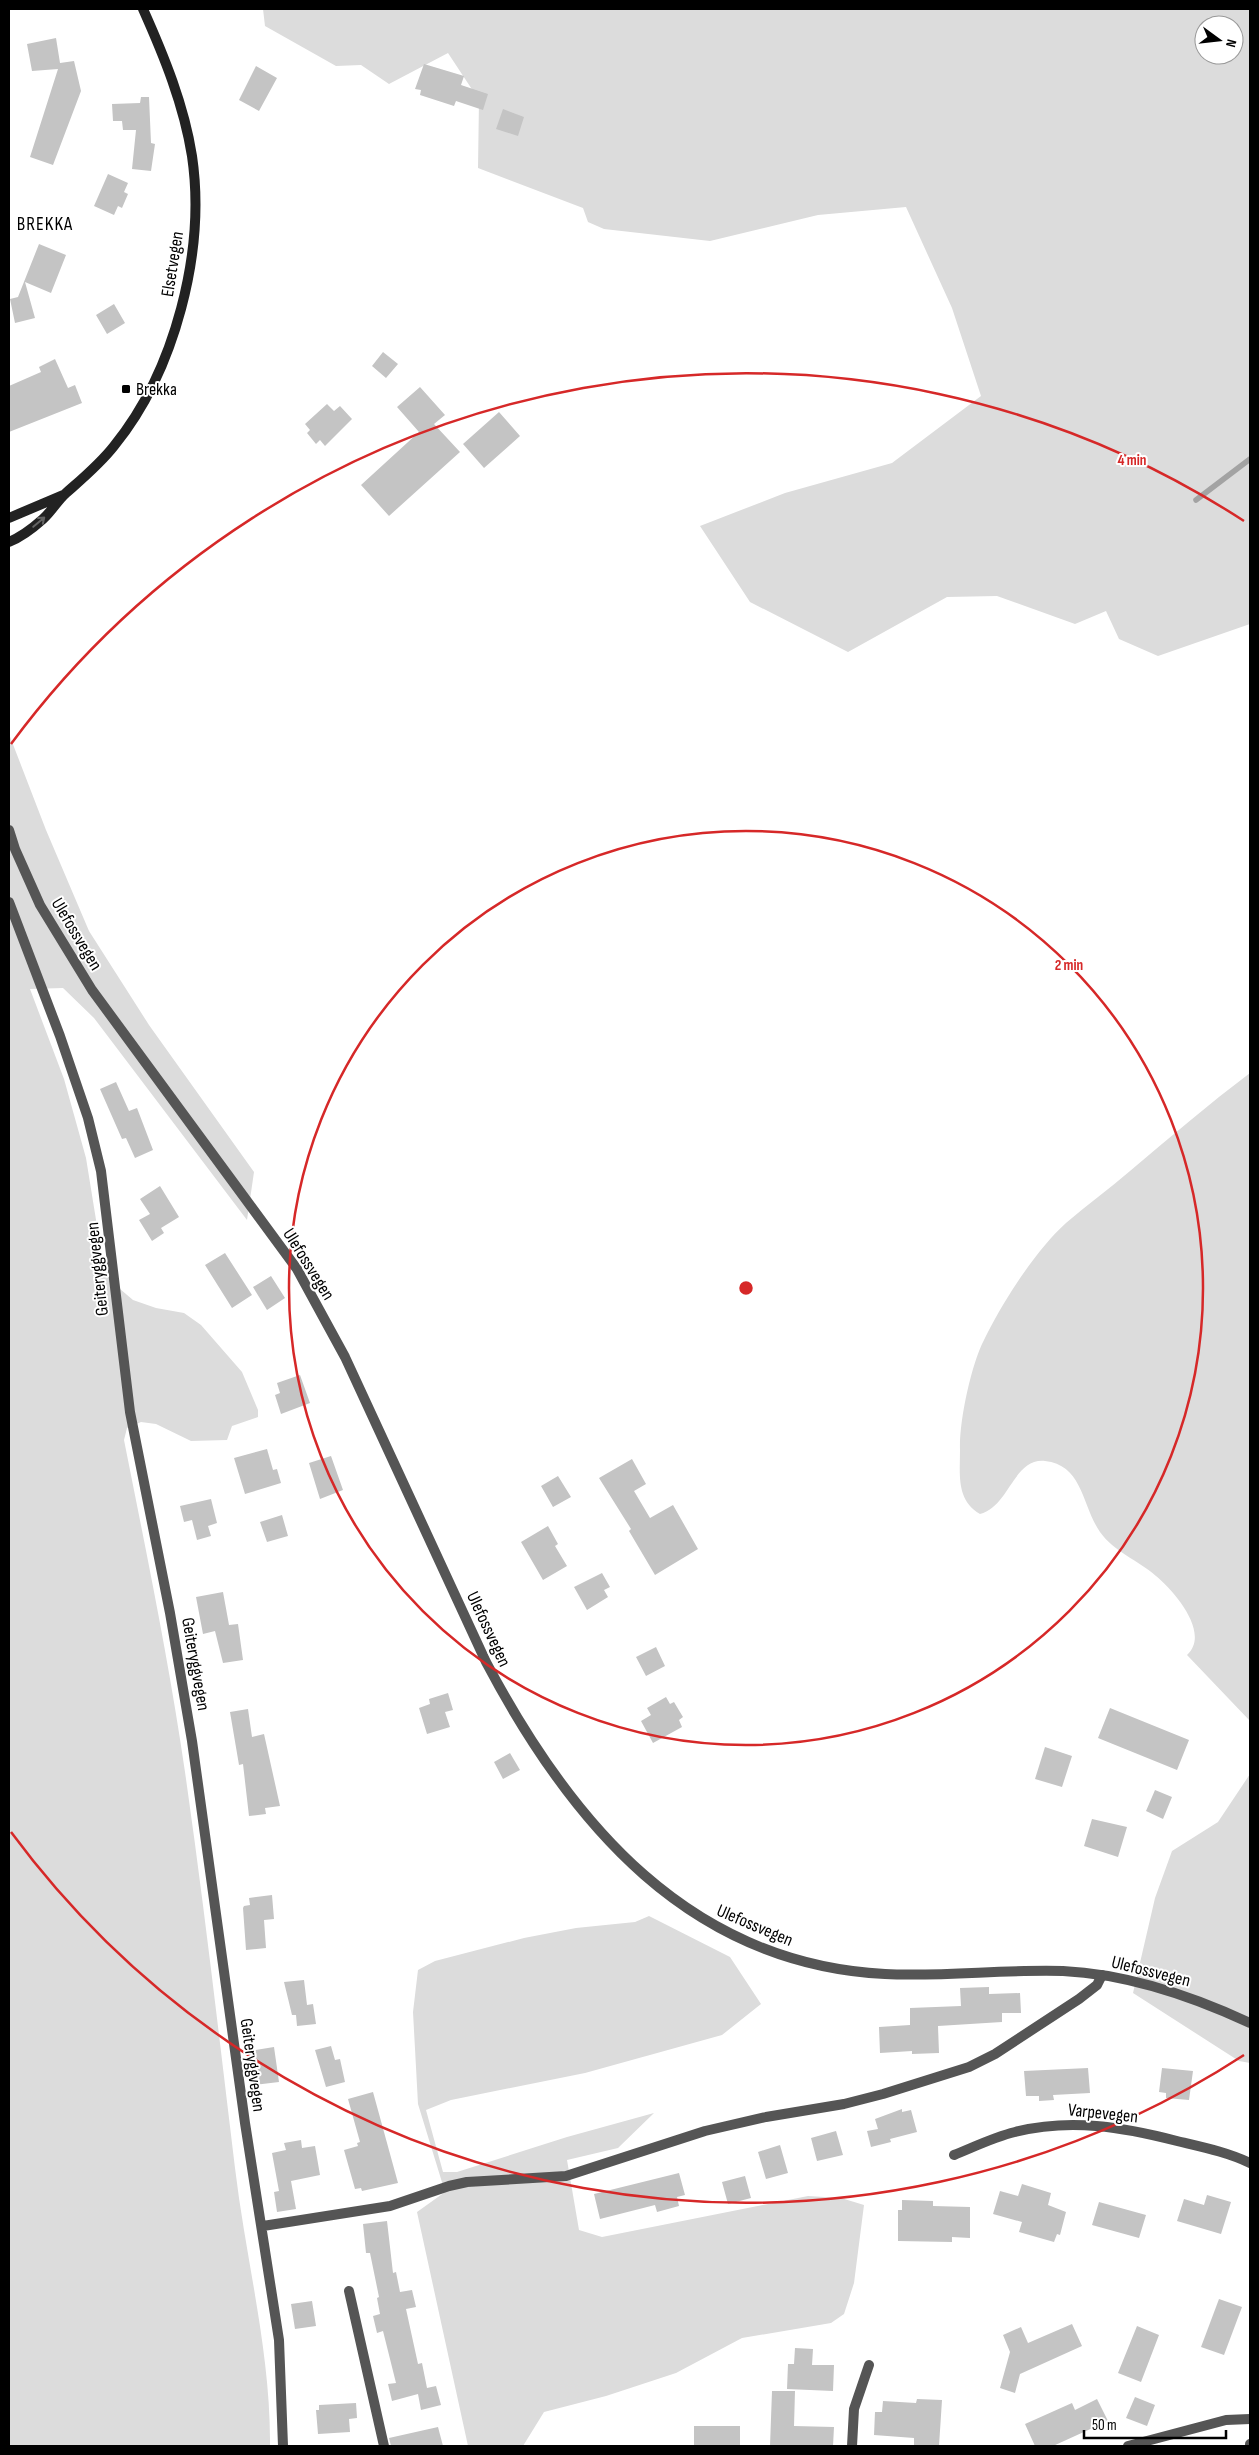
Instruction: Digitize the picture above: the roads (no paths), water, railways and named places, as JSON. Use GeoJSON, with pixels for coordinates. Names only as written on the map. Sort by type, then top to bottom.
{"type":"FeatureCollection","features":[{"type":"Feature","properties":{"kind":"main road","name":"Elsetvegen"},"geometry":{"type":"LineString","coordinates":[[9,542],[44,518],[64,495],[101,462],[116,444],[146,396],[172,338],[189,271],[195,220],[192,157],[180,107],[143,9]]}},
{"type":"Feature","properties":{"kind":"main road","name":"Elsetvegen"},"geometry":{"type":"LineString","coordinates":[[9,518],[64,495]]}},
{"type":"Feature","properties":{"kind":"street","name":"Ulefossvegen"},"geometry":{"type":"LineString","coordinates":[[9,830],[12,851],[40,905],[92,990],[297,1269],[344,1357],[506,1701],[570,1797],[630,1862],[675,1901],[719,1929],[776,1954],[811,1963],[883,1974],[1054,1971],[1102,1975],[1193,1998],[1250,2023]]}},
{"type":"Feature","properties":{"kind":"street","name":"Geiteryggvegen"},"geometry":{"type":"LineString","coordinates":[[9,902],[60,1036],[88,1118],[101,1171],[130,1412],[170,1613],[192,1740],[245,2123],[263,2226],[279,2340],[283,2446]]}},
{"type":"Feature","properties":{"kind":"street"},"geometry":{"type":"LineString","coordinates":[[263,2226],[390,2206],[449,2186],[467,2182],[566,2176],[705,2130],[766,2117],[844,2104],[929,2080],[970,2067],[1019,2040],[1090,1991],[1097,1985],[1102,1975]]}},
{"type":"Feature","properties":{"kind":"street","name":"Varpevegen"},"geometry":{"type":"LineString","coordinates":[[954,2156],[1014,2132],[1072,2124],[1153,2135],[1223,2152],[1250,2164]]}},
{"type":"Feature","properties":{"kind":"street"},"geometry":{"type":"LineString","coordinates":[[349,2291],[384,2446]]}},
{"type":"Feature","properties":{"kind":"street"},"geometry":{"type":"LineString","coordinates":[[852,2446],[854,2409],[869,2365]]}},
{"type":"Feature","properties":{"kind":"street"},"geometry":{"type":"LineString","coordinates":[[1128,2446],[1226,2420],[1250,2419]]}},
{"type":"Feature","properties":{"kind":"waterway"},"geometry":{"type":"LineString","coordinates":[[1196,500],[1250,459]]}},
{"type":"Feature","properties":{"kind":"place","name":"Brekka"},"geometry":{"type":"Point","coordinates":[126,389]}},
{"type":"Feature","properties":{"kind":"district","name":"BREKKA"},"geometry":{"type":"Point","coordinates":[45,223]}}]}
